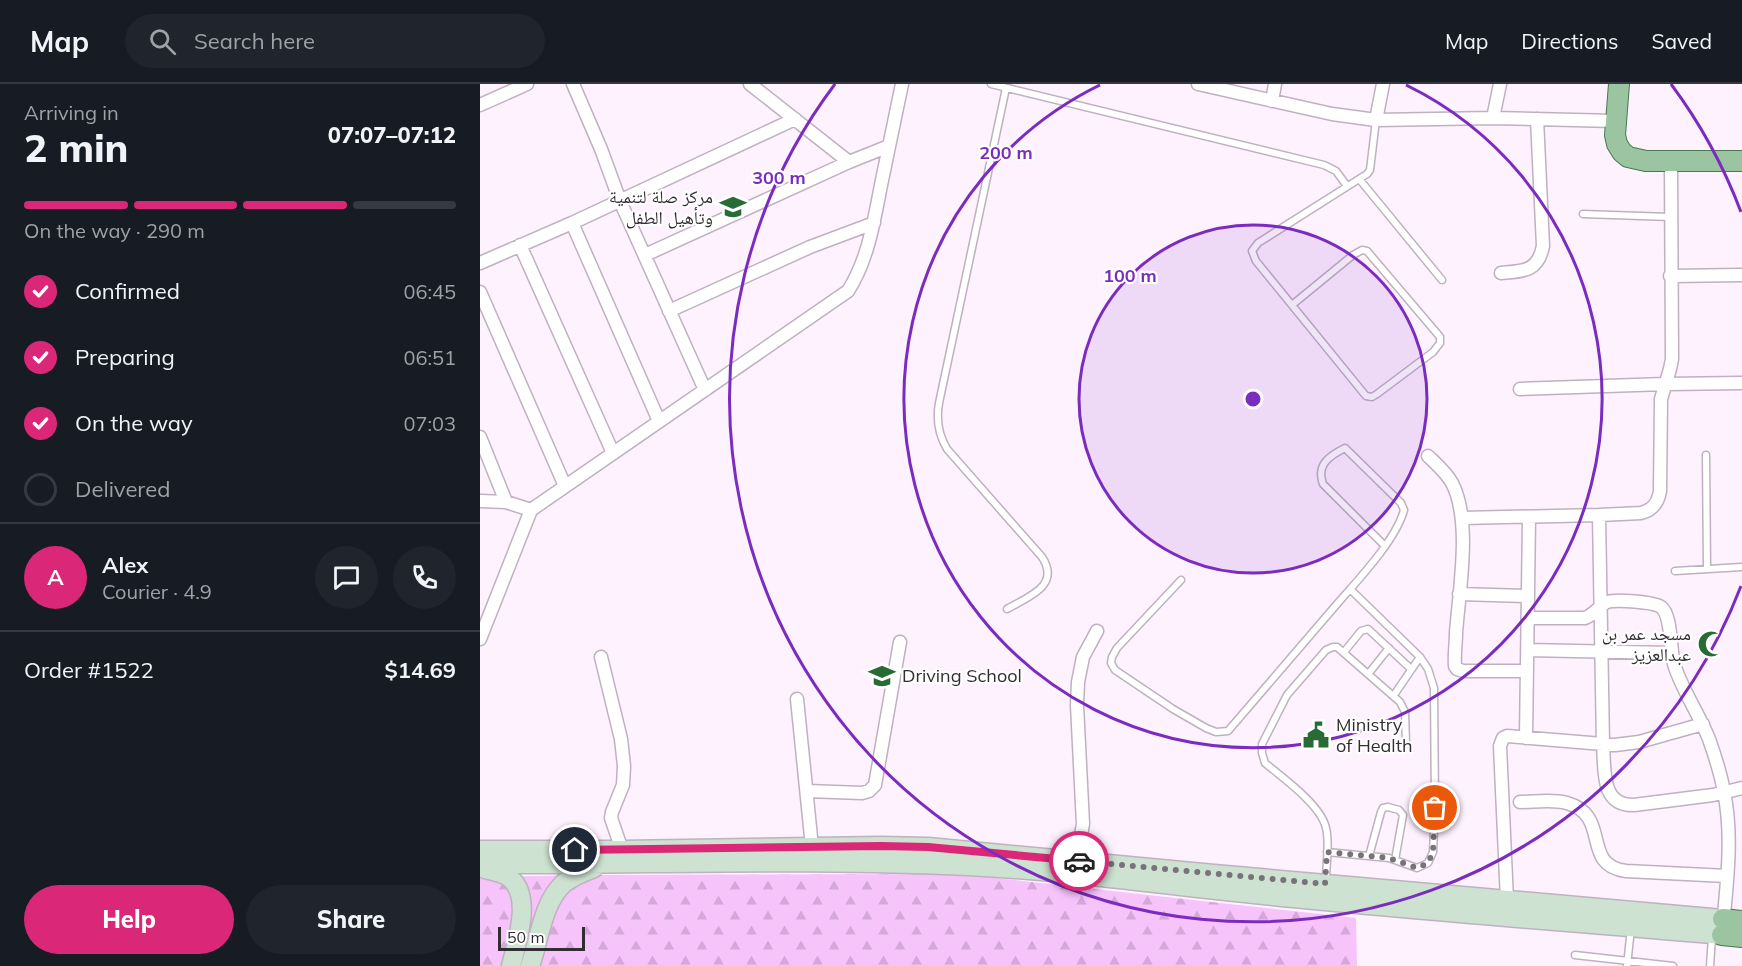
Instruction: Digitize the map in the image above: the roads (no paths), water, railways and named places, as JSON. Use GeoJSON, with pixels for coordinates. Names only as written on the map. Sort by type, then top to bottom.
{"type":"FeatureCollection","features":[{"type":"Feature","properties":{"kind":"main road"},"geometry":{"type":"LineString","coordinates":[[1618,84],[1615,135],[1617,144],[1628,157],[1646,161],[1671,162],[1742,161]]}},
{"type":"Feature","properties":{"kind":"main road"},"geometry":{"type":"LineString","coordinates":[[1725,927],[1742,937]]}},
{"type":"Feature","properties":{"kind":"street"},"geometry":{"type":"LineString","coordinates":[[480,105],[527,84]]}},
{"type":"Feature","properties":{"kind":"street"},"geometry":{"type":"LineString","coordinates":[[573,84],[620,201],[705,390]]}},
{"type":"Feature","properties":{"kind":"street"},"geometry":{"type":"LineString","coordinates":[[750,84],[849,162]]}},
{"type":"Feature","properties":{"kind":"street"},"geometry":{"type":"LineString","coordinates":[[480,639],[531,510],[848,291],[857,278],[874,223],[902,84]]}},
{"type":"Feature","properties":{"kind":"street"},"geometry":{"type":"LineString","coordinates":[[1198,84],[1332,114],[1376,120],[1493,118],[1615,121]]}},
{"type":"Feature","properties":{"kind":"street"},"geometry":{"type":"LineString","coordinates":[[1272,101],[1275,84]]}},
{"type":"Feature","properties":{"kind":"street"},"geometry":{"type":"LineString","coordinates":[[1376,120],[1383,84]]}},
{"type":"Feature","properties":{"kind":"street"},"geometry":{"type":"LineString","coordinates":[[1493,118],[1500,84]]}},
{"type":"Feature","properties":{"kind":"street"},"geometry":{"type":"LineString","coordinates":[[480,263],[572,223],[795,119]]}},
{"type":"Feature","properties":{"kind":"street"},"geometry":{"type":"LineString","coordinates":[[1501,273],[1526,270],[1538,262],[1542,255],[1537,119]]}},
{"type":"Feature","properties":{"kind":"street"},"geometry":{"type":"LineString","coordinates":[[645,255],[849,162],[890,146]]}},
{"type":"Feature","properties":{"kind":"street"},"geometry":{"type":"LineString","coordinates":[[1462,518],[1599,516],[1641,513],[1656,503],[1660,491],[1661,399],[1672,359],[1671,162]]}},
{"type":"Feature","properties":{"kind":"street"},"geometry":{"type":"LineString","coordinates":[[572,223],[659,421]]}},
{"type":"Feature","properties":{"kind":"street"},"geometry":{"type":"LineString","coordinates":[[669,311],[810,247],[874,223]]}},
{"type":"Feature","properties":{"kind":"street"},"geometry":{"type":"LineString","coordinates":[[520,245],[613,453]]}},
{"type":"Feature","properties":{"kind":"street"},"geometry":{"type":"LineString","coordinates":[[1670,276],[1742,275]]}},
{"type":"Feature","properties":{"kind":"street"},"geometry":{"type":"LineString","coordinates":[[480,292],[566,486]]}},
{"type":"Feature","properties":{"kind":"street"},"geometry":{"type":"LineString","coordinates":[[1520,389],[1742,383]]}},
{"type":"Feature","properties":{"kind":"street"},"geometry":{"type":"LineString","coordinates":[[480,437],[506,502]]}},
{"type":"Feature","properties":{"kind":"street"},"geometry":{"type":"LineString","coordinates":[[1428,456],[1452,483],[1462,518],[1463,542],[1454,662],[1457,669],[1463,671],[1527,671]]}},
{"type":"Feature","properties":{"kind":"street"},"geometry":{"type":"LineString","coordinates":[[480,501],[506,502],[531,510]]}},
{"type":"Feature","properties":{"kind":"street"},"geometry":{"type":"LineString","coordinates":[[1599,516],[1603,745],[1606,787],[1613,797],[1623,804],[1634,805],[1725,793],[1742,788]]}},
{"type":"Feature","properties":{"kind":"street"},"geometry":{"type":"LineString","coordinates":[[1526,738],[1529,517]]}},
{"type":"Feature","properties":{"kind":"street"},"geometry":{"type":"LineString","coordinates":[[1459,594],[1528,596]]}},
{"type":"Feature","properties":{"kind":"street"},"geometry":{"type":"LineString","coordinates":[[1528,618],[1581,618],[1593,614],[1600,606],[1614,600],[1652,603],[1661,607],[1667,616],[1671,652],[1678,674],[1703,723],[1725,793],[1728,837],[1725,927]]}},
{"type":"Feature","properties":{"kind":"street"},"geometry":{"type":"LineString","coordinates":[[1075,868],[1083,824],[1077,705],[1078,682],[1083,657],[1097,631]]}},
{"type":"Feature","properties":{"kind":"street"},"geometry":{"type":"LineString","coordinates":[[807,791],[862,793],[869,791],[875,785],[900,642]]}},
{"type":"Feature","properties":{"kind":"street"},"geometry":{"type":"LineString","coordinates":[[1527,650],[1671,652]]}},
{"type":"Feature","properties":{"kind":"street"},"geometry":{"type":"LineString","coordinates":[[601,657],[621,739],[624,766],[623,785],[611,818],[622,850]]}},
{"type":"Feature","properties":{"kind":"street"},"geometry":{"type":"LineString","coordinates":[[796,699],[812,847]]}},
{"type":"Feature","properties":{"kind":"street"},"geometry":{"type":"LineString","coordinates":[[1507,900],[1500,746],[1503,738],[1507,736],[1603,745],[1628,744],[1703,723]]}},
{"type":"Feature","properties":{"kind":"street"},"geometry":{"type":"LineString","coordinates":[[1520,802],[1563,802],[1581,809],[1593,824],[1601,856],[1614,868],[1626,871],[1727,876]]}},
{"type":"Feature","properties":{"kind":"street"},"geometry":{"type":"LineString","coordinates":[[480,850],[928,847],[1274,896],[1631,928],[1725,927]]}},
{"type":"Feature","properties":{"kind":"street"},"geometry":{"type":"LineString","coordinates":[[480,866],[850,861],[1075,868],[1325,884],[1507,900],[1725,927]]}},
{"type":"Feature","properties":{"kind":"street"},"geometry":{"type":"LineString","coordinates":[[515,948],[533,959],[550,902],[556,892],[578,874],[603,865]]}},
{"type":"Feature","properties":{"kind":"street"},"geometry":{"type":"LineString","coordinates":[[480,866],[509,877],[517,885],[521,894],[522,909],[511,966]]}},
{"type":"Feature","properties":{"kind":"lane"},"geometry":{"type":"LineString","coordinates":[[991,84],[1324,165],[1336,171],[1347,186]]}},
{"type":"Feature","properties":{"kind":"lane"},"geometry":{"type":"LineString","coordinates":[[1006,88],[937,419],[940,435],[947,449],[1042,557],[1047,567],[1048,578],[1043,588],[1007,609]]}},
{"type":"Feature","properties":{"kind":"lane"},"geometry":{"type":"LineString","coordinates":[[1292,305],[1353,255],[1362,250],[1367,251],[1436,331],[1440,343],[1433,352],[1377,394],[1369,397],[1363,393],[1256,261],[1252,251],[1258,243],[1367,174],[1370,170],[1376,120]]}},
{"type":"Feature","properties":{"kind":"lane"},"geometry":{"type":"LineString","coordinates":[[1360,180],[1442,280]]}},
{"type":"Feature","properties":{"kind":"lane"},"geometry":{"type":"LineString","coordinates":[[1583,214],[1670,217]]}},
{"type":"Feature","properties":{"kind":"lane"},"geometry":{"type":"LineString","coordinates":[[1180,580],[1116,648],[1111,663],[1115,670],[1173,709],[1216,732],[1228,731],[1350,589],[1385,546],[1402,518],[1404,510],[1401,503],[1345,448],[1332,454],[1320,476],[1323,484],[1385,546]]}},
{"type":"Feature","properties":{"kind":"lane"},"geometry":{"type":"LineString","coordinates":[[1706,455],[1707,569]]}},
{"type":"Feature","properties":{"kind":"lane"},"geometry":{"type":"LineString","coordinates":[[1675,571],[1742,567]]}},
{"type":"Feature","properties":{"kind":"lane"},"geometry":{"type":"LineString","coordinates":[[1327,852],[1395,860],[1417,868],[1428,863],[1433,852],[1436,784],[1434,688],[1428,669],[1420,657],[1350,589]]}},
{"type":"Feature","properties":{"kind":"lane"},"geometry":{"type":"LineString","coordinates":[[1344,652],[1365,629],[1412,669]]}},
{"type":"Feature","properties":{"kind":"lane"},"geometry":{"type":"LineString","coordinates":[[1325,884],[1327,829],[1324,820],[1318,811],[1265,763],[1262,748],[1264,739],[1281,706],[1294,686],[1326,650],[1337,647],[1400,702],[1405,712],[1406,744]]}},
{"type":"Feature","properties":{"kind":"lane"},"geometry":{"type":"LineString","coordinates":[[1369,673],[1389,648]]}},
{"type":"Feature","properties":{"kind":"lane"},"geometry":{"type":"LineString","coordinates":[[1394,695],[1420,657]]}},
{"type":"Feature","properties":{"kind":"lane"},"geometry":{"type":"LineString","coordinates":[[1369,856],[1381,812],[1383,808],[1388,807],[1399,810],[1403,815],[1395,860]]}},
{"type":"Feature","properties":{"kind":"lane"},"geometry":{"type":"LineString","coordinates":[[1710,966],[1725,927]]}},
{"type":"Feature","properties":{"kind":"lane"},"geometry":{"type":"LineString","coordinates":[[1627,963],[1631,928]]}},
{"type":"Feature","properties":{"kind":"lane"},"geometry":{"type":"LineString","coordinates":[[1575,955],[1627,963],[1673,966]]}},
{"type":"Feature","properties":{"kind":"place","name":"مركز صلة لتنمية وتأهيل الطفل"},"geometry":{"type":"Point","coordinates":[733,207]}},
{"type":"Feature","properties":{"kind":"place","name":"مسجد عمر بن عبدالعزيز"},"geometry":{"type":"Point","coordinates":[1711,644]}},
{"type":"Feature","properties":{"kind":"place","name":"Driving School"},"geometry":{"type":"Point","coordinates":[882,676]}},
{"type":"Feature","properties":{"kind":"place","name":"Ministry of Health"},"geometry":{"type":"Point","coordinates":[1316,735]}}]}
